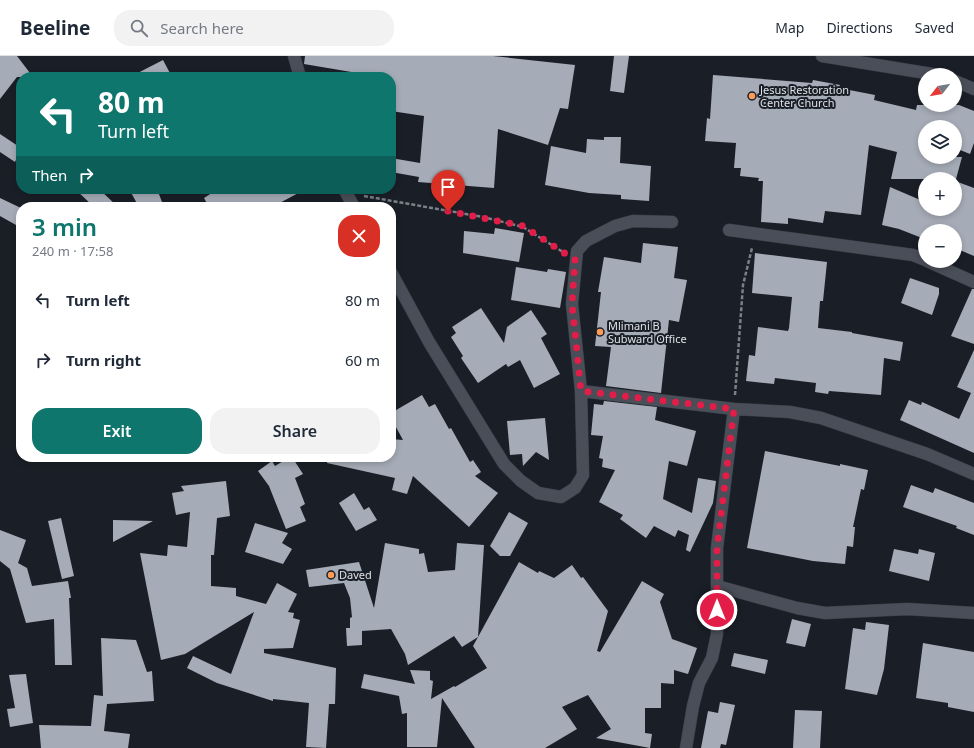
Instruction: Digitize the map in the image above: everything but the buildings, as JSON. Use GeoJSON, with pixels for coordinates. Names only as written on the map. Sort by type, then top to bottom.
{"type":"FeatureCollection","features":[{"type":"Feature","properties":{"kind":"street"},"geometry":{"type":"LineString","coordinates":[[294,56],[299,72]]}},
{"type":"Feature","properties":{"kind":"street"},"geometry":{"type":"LineString","coordinates":[[830,56],[918,71]]}},
{"type":"Feature","properties":{"kind":"street"},"geometry":{"type":"LineString","coordinates":[[962,84],[974,89]]}},
{"type":"Feature","properties":{"kind":"street"},"geometry":{"type":"LineString","coordinates":[[396,281],[429,342],[504,464],[521,481],[538,493],[562,497],[575,488],[583,475],[581,391],[572,304],[575,260],[577,252],[586,241],[615,226],[634,221],[672,222]]}},
{"type":"Feature","properties":{"kind":"street"},"geometry":{"type":"LineString","coordinates":[[729,230],[918,257]]}},
{"type":"Feature","properties":{"kind":"street"},"geometry":{"type":"LineString","coordinates":[[943,268],[974,282]]}},
{"type":"Feature","properties":{"kind":"street"},"geometry":{"type":"LineString","coordinates":[[581,391],[734,409],[790,412],[821,418],[927,454],[974,474]]}},
{"type":"Feature","properties":{"kind":"street"},"geometry":{"type":"LineString","coordinates":[[686,748],[695,698],[700,683],[712,658],[717,634],[717,548],[734,409]]}},
{"type":"Feature","properties":{"kind":"street"},"geometry":{"type":"LineString","coordinates":[[717,586],[797,608],[826,613],[906,609],[974,613]]}},
{"type":"Feature","properties":{"kind":"path"},"geometry":{"type":"LineString","coordinates":[[359,194],[523,226],[575,260]]}},
{"type":"Feature","properties":{"kind":"path"},"geometry":{"type":"LineString","coordinates":[[734,409],[742,284],[755,234]]}},
{"type":"Feature","properties":{"kind":"place","name":"Jesus Restoration Center Church"},"geometry":{"type":"Point","coordinates":[752,96]}},
{"type":"Feature","properties":{"kind":"place","name":"Mlimani B Subward Office"},"geometry":{"type":"Point","coordinates":[600,332]}},
{"type":"Feature","properties":{"kind":"place","name":"Daved"},"geometry":{"type":"Point","coordinates":[331,575]}},
{"type":"Feature","properties":{"kind":"route"},"geometry":{"type":"LineString","coordinates":[[448,211],[523,226],[575,260],[572,304],[581,391],[734,409],[717,548],[717,610]]}}]}
